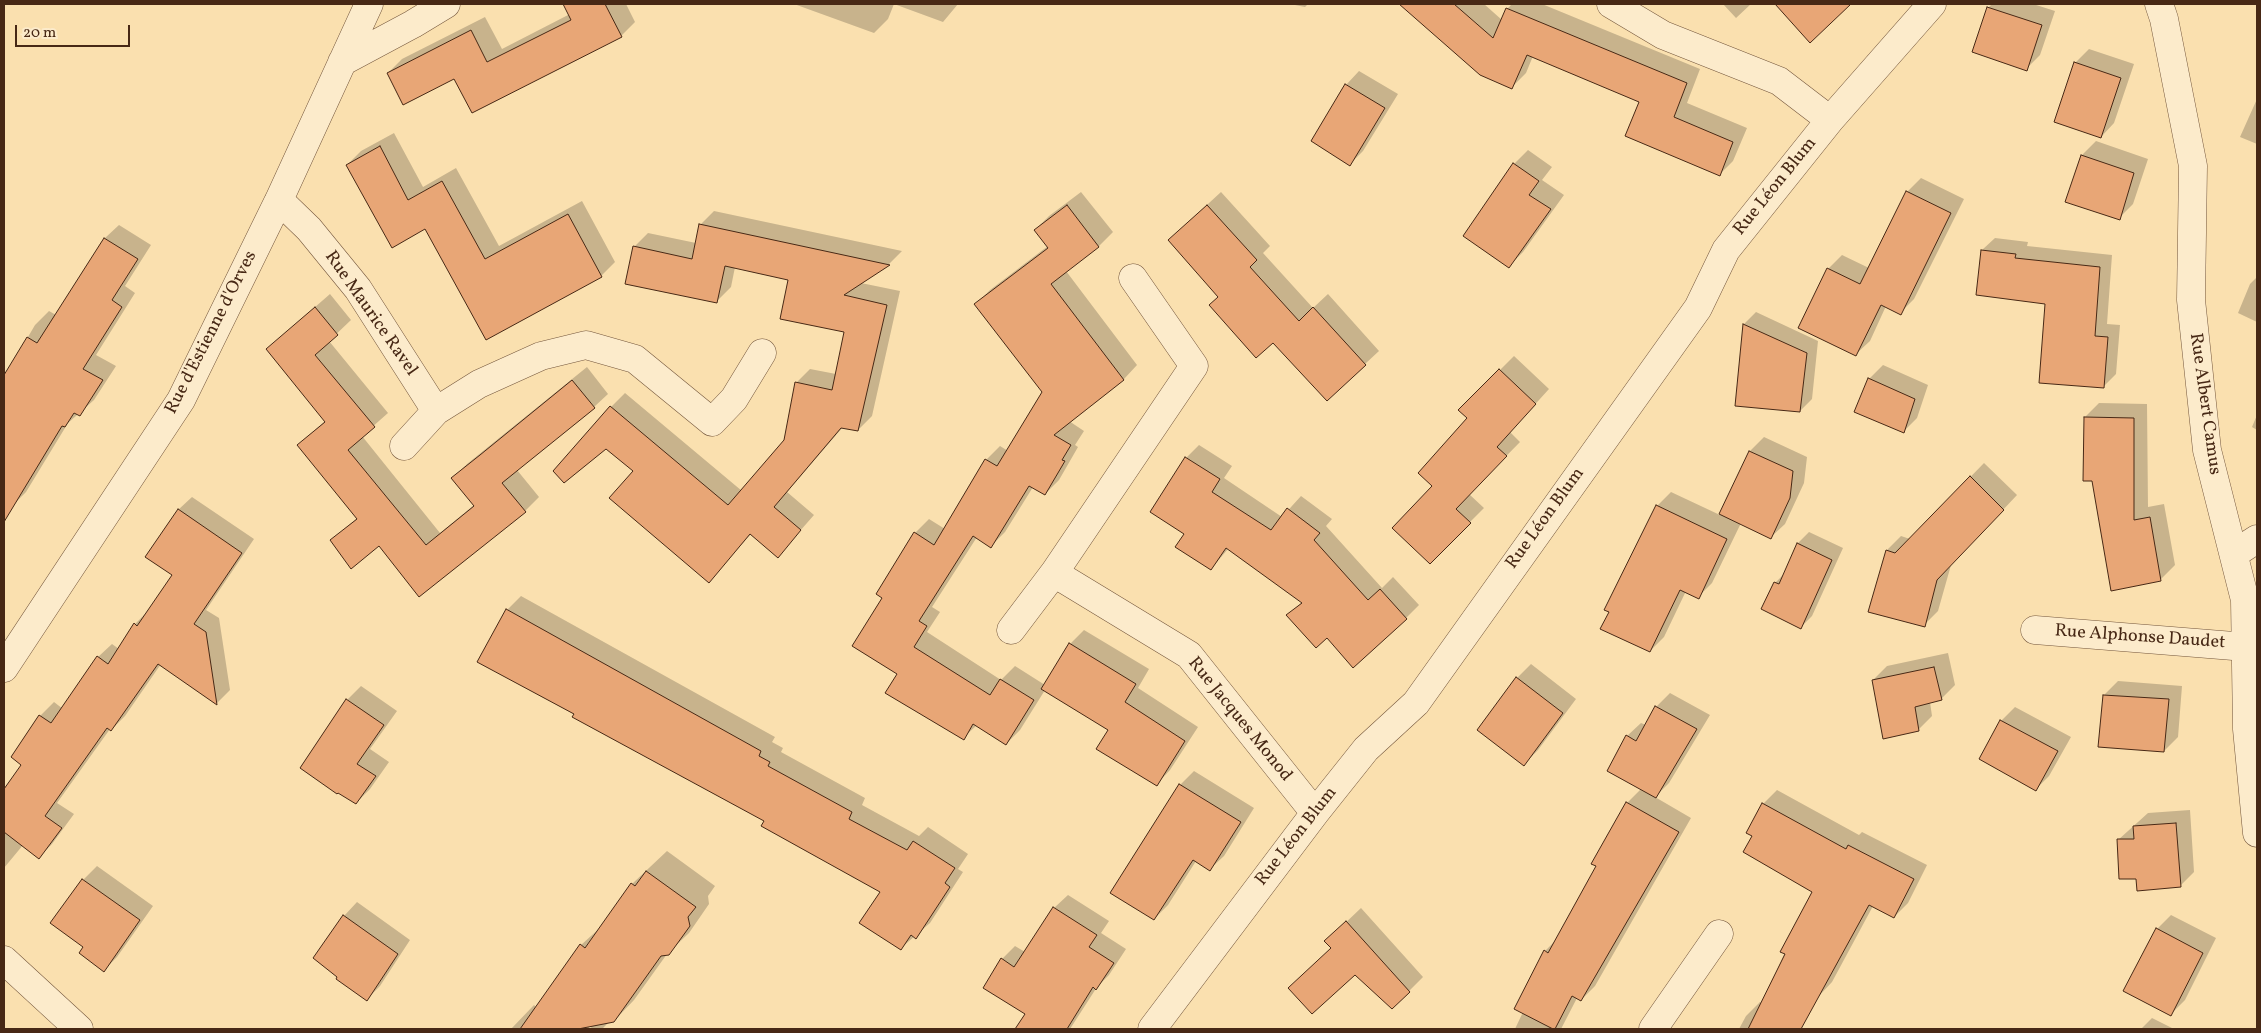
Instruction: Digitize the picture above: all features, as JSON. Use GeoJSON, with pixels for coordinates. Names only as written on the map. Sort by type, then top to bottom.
{"type":"FeatureCollection","features":[{"type":"Feature","properties":{"kind":"street","name":"Rue d'Estienne d'Orves"},"geometry":{"type":"LineString","coordinates":[[4,668],[181,400],[279,200],[369,4]]}},
{"type":"Feature","properties":{"kind":"street"},"geometry":{"type":"LineString","coordinates":[[342,62],[446,4]]}},
{"type":"Feature","properties":{"kind":"street"},"geometry":{"type":"LineString","coordinates":[[1611,4],[1663,35],[1779,81],[1830,120]]}},
{"type":"Feature","properties":{"kind":"street","name":"Rue Léon Blum"},"geometry":{"type":"LineString","coordinates":[[1152,1029],[1315,813],[1366,749],[1416,703],[1698,308],[1726,250],[1830,120],[1932,4]]}},
{"type":"Feature","properties":{"kind":"street","name":"Rue Albert Camus"},"geometry":{"type":"LineString","coordinates":[[2159,4],[2164,19],[2192,166],[2191,300],[2207,450],[2245,600],[2246,647],[2252,682],[2247,729],[2257,833]]}},
{"type":"Feature","properties":{"kind":"street","name":"Rue Maurice Ravel"},"geometry":{"type":"LineString","coordinates":[[279,200],[309,229],[358,289],[436,411]]}},
{"type":"Feature","properties":{"kind":"street"},"geometry":{"type":"LineString","coordinates":[[1011,630],[1054,573],[1194,366],[1133,278]]}},
{"type":"Feature","properties":{"kind":"street"},"geometry":{"type":"LineString","coordinates":[[404,446],[436,411],[479,384],[541,356],[586,345],[635,359],[712,422],[734,399],[762,353]]}},
{"type":"Feature","properties":{"kind":"street"},"geometry":{"type":"LineString","coordinates":[[2234,554],[2257,539]]}},
{"type":"Feature","properties":{"kind":"street","name":"Rue Jacques Monod"},"geometry":{"type":"LineString","coordinates":[[1054,573],[1189,655],[1315,813]]}},
{"type":"Feature","properties":{"kind":"street","name":"Rue Alphonse Daudet"},"geometry":{"type":"LineString","coordinates":[[2034,630],[2246,647]]}},
{"type":"Feature","properties":{"kind":"street"},"geometry":{"type":"LineString","coordinates":[[1653,1029],[1719,934]]}},
{"type":"Feature","properties":{"kind":"street"},"geometry":{"type":"LineString","coordinates":[[4,960],[79,1029]]}},
{"type":"Feature","properties":{"kind":"building"},"geometry":{"type":"Polygon","coordinates":[[[563,4],[605,4],[622,37],[472,113],[454,79],[403,105],[387,73],[471,30],[487,62],[571,20],[563,4]]]}},
{"type":"Feature","properties":{"kind":"building"},"geometry":{"type":"Polygon","coordinates":[[[1399,4],[1454,4],[1493,38],[1506,8],[1687,83],[1674,117],[1733,142],[1720,176],[1625,136],[1639,102],[1527,55],[1512,89],[1480,75],[1399,4]]]}},
{"type":"Feature","properties":{"kind":"building"},"geometry":{"type":"Polygon","coordinates":[[[1775,4],[1851,4],[1810,43],[1775,4]]]}},
{"type":"Feature","properties":{"kind":"building"},"geometry":{"type":"Polygon","coordinates":[[[1987,7],[2042,25],[2027,71],[1972,52],[1987,7]]]}},
{"type":"Feature","properties":{"kind":"building"},"geometry":{"type":"Polygon","coordinates":[[[2074,62],[2121,78],[2101,138],[2054,122],[2074,62]]]}},
{"type":"Feature","properties":{"kind":"building"},"geometry":{"type":"Polygon","coordinates":[[[1345,84],[1385,108],[1350,166],[1311,141],[1345,84]]]}},
{"type":"Feature","properties":{"kind":"building"},"geometry":{"type":"Polygon","coordinates":[[[380,146],[408,200],[442,181],[485,259],[568,214],[602,277],[486,340],[425,229],[392,248],[346,165],[380,146]]]}},
{"type":"Feature","properties":{"kind":"building"},"geometry":{"type":"Polygon","coordinates":[[[2081,155],[2134,173],[2120,220],[2065,202],[2081,155]]]}},
{"type":"Feature","properties":{"kind":"building"},"geometry":{"type":"Polygon","coordinates":[[[1513,163],[1539,181],[1529,195],[1551,209],[1509,268],[1463,236],[1513,163]]]}},
{"type":"Feature","properties":{"kind":"building"},"geometry":{"type":"Polygon","coordinates":[[[1906,191],[1951,213],[1901,315],[1881,305],[1856,356],[1798,328],[1827,268],[1860,284],[1906,191]]]}},
{"type":"Feature","properties":{"kind":"building"},"geometry":{"type":"Polygon","coordinates":[[[1067,205],[1099,247],[1051,284],[1124,380],[1054,435],[1071,445],[1062,460],[1065,461],[1045,495],[1029,486],[991,548],[973,536],[919,621],[927,626],[914,647],[990,695],[1000,679],[1034,700],[1006,745],[973,724],[964,740],[885,693],[897,674],[852,646],[882,598],[876,594],[914,532],[934,545],[985,459],[997,466],[1042,392],[974,304],[1048,248],[1034,230],[1067,205]]]}},
{"type":"Feature","properties":{"kind":"building"},"geometry":{"type":"Polygon","coordinates":[[[1207,205],[1257,260],[1250,267],[1299,321],[1313,307],[1366,365],[1327,401],[1273,343],[1256,358],[1209,305],[1218,297],[1168,240],[1207,205]]]}},
{"type":"Feature","properties":{"kind":"building"},"geometry":{"type":"Polygon","coordinates":[[[699,224],[890,265],[844,295],[887,305],[858,431],[841,428],[774,507],[801,530],[778,558],[750,534],[709,583],[609,498],[633,471],[606,449],[564,483],[553,471],[610,406],[728,505],[784,440],[795,382],[832,390],[844,332],[780,319],[788,280],[725,266],[717,303],[625,284],[633,246],[692,259],[699,224]]]}},
{"type":"Feature","properties":{"kind":"building"},"geometry":{"type":"Polygon","coordinates":[[[104,238],[138,259],[112,300],[122,307],[83,369],[103,380],[80,416],[74,413],[65,427],[62,426],[4,522],[4,375],[27,337],[37,343],[104,238]]]}},
{"type":"Feature","properties":{"kind":"building"},"geometry":{"type":"Polygon","coordinates":[[[1981,250],[2016,254],[2015,258],[2100,267],[2095,336],[2108,337],[2104,388],[2039,383],[2045,304],[1976,295],[1981,250]]]}},
{"type":"Feature","properties":{"kind":"building"},"geometry":{"type":"Polygon","coordinates":[[[315,307],[338,335],[315,355],[375,427],[348,450],[426,545],[474,506],[451,478],[572,380],[595,408],[502,483],[526,512],[419,597],[379,546],[351,569],[330,540],[357,519],[297,445],[325,422],[266,349],[315,307]]]}},
{"type":"Feature","properties":{"kind":"building"},"geometry":{"type":"Polygon","coordinates":[[[1743,324],[1807,353],[1800,412],[1735,406],[1743,324]]]}},
{"type":"Feature","properties":{"kind":"building"},"geometry":{"type":"Polygon","coordinates":[[[1499,369],[1536,404],[1497,447],[1507,456],[1456,509],[1471,523],[1430,564],[1392,528],[1432,486],[1418,473],[1467,418],[1458,410],[1499,369]]]}},
{"type":"Feature","properties":{"kind":"building"},"geometry":{"type":"Polygon","coordinates":[[[1868,378],[1915,399],[1904,433],[1854,412],[1868,378]]]}},
{"type":"Feature","properties":{"kind":"building"},"geometry":{"type":"Polygon","coordinates":[[[2084,417],[2134,418],[2134,520],[2150,517],[2161,581],[2111,591],[2092,481],[2083,481],[2084,417]]]}},
{"type":"Feature","properties":{"kind":"building"},"geometry":{"type":"Polygon","coordinates":[[[1749,451],[1793,471],[1790,498],[1771,539],[1719,514],[1749,451]]]}},
{"type":"Feature","properties":{"kind":"building"},"geometry":{"type":"Polygon","coordinates":[[[1185,457],[1220,479],[1212,492],[1271,530],[1287,508],[1320,533],[1314,540],[1368,600],[1380,589],[1407,619],[1353,668],[1327,638],[1316,648],[1286,615],[1302,603],[1226,548],[1211,570],[1175,547],[1184,534],[1150,512],[1185,457]]]}},
{"type":"Feature","properties":{"kind":"building"},"geometry":{"type":"Polygon","coordinates":[[[1970,476],[2004,510],[1937,580],[1925,627],[1868,612],[1886,550],[1895,553],[1970,476]]]}},
{"type":"Feature","properties":{"kind":"building"},"geometry":{"type":"Polygon","coordinates":[[[1656,505],[1727,539],[1699,599],[1680,590],[1650,652],[1600,629],[1609,612],[1604,610],[1656,505]]]}},
{"type":"Feature","properties":{"kind":"building"},"geometry":{"type":"Polygon","coordinates":[[[178,509],[242,553],[194,624],[206,632],[217,705],[158,664],[111,731],[107,728],[45,816],[62,828],[39,859],[4,832],[4,789],[21,765],[11,757],[39,715],[51,723],[97,656],[108,664],[134,623],[137,626],[172,575],[145,557],[178,509]]]}},
{"type":"Feature","properties":{"kind":"building"},"geometry":{"type":"Polygon","coordinates":[[[1797,543],[1832,560],[1801,629],[1761,609],[1774,582],[1779,584],[1797,543]]]}},
{"type":"Feature","properties":{"kind":"building"},"geometry":{"type":"Polygon","coordinates":[[[506,609],[761,751],[759,756],[770,762],[768,766],[852,812],[849,819],[907,850],[913,841],[955,868],[945,883],[950,887],[916,939],[911,935],[901,950],[859,923],[880,892],[761,826],[764,821],[572,717],[574,714],[477,662],[506,609]]]}},
{"type":"Feature","properties":{"kind":"building"},"geometry":{"type":"Polygon","coordinates":[[[1069,643],[1136,684],[1125,702],[1185,741],[1157,786],[1096,749],[1108,730],[1041,689],[1069,643]]]}},
{"type":"Feature","properties":{"kind":"building"},"geometry":{"type":"Polygon","coordinates":[[[1934,667],[1942,700],[1915,707],[1919,731],[1883,739],[1872,680],[1934,667]]]}},
{"type":"Feature","properties":{"kind":"building"},"geometry":{"type":"Polygon","coordinates":[[[1516,677],[1563,713],[1524,766],[1477,730],[1516,677]]]}},
{"type":"Feature","properties":{"kind":"building"},"geometry":{"type":"Polygon","coordinates":[[[2103,695],[2169,699],[2164,752],[2098,747],[2103,695]]]}},
{"type":"Feature","properties":{"kind":"building"},"geometry":{"type":"Polygon","coordinates":[[[346,699],[384,725],[357,764],[376,776],[356,804],[337,794],[300,768],[346,699]]]}},
{"type":"Feature","properties":{"kind":"building"},"geometry":{"type":"Polygon","coordinates":[[[1655,706],[1697,729],[1656,798],[1607,771],[1626,735],[1636,741],[1655,706]]]}},
{"type":"Feature","properties":{"kind":"building"},"geometry":{"type":"Polygon","coordinates":[[[2000,720],[2058,751],[2036,791],[1979,759],[2000,720]]]}},
{"type":"Feature","properties":{"kind":"building"},"geometry":{"type":"Polygon","coordinates":[[[1179,784],[1241,822],[1210,871],[1193,860],[1154,920],[1110,893],[1179,784]]]}},
{"type":"Feature","properties":{"kind":"building"},"geometry":{"type":"Polygon","coordinates":[[[1626,802],[1679,832],[1581,1001],[1572,996],[1555,1029],[1553,1029],[1514,1009],[1544,950],[1548,953],[1596,866],[1591,864],[1626,802]]]}},
{"type":"Feature","properties":{"kind":"building"},"geometry":{"type":"Polygon","coordinates":[[[1762,803],[1846,849],[1848,845],[1914,879],[1894,918],[1869,905],[1801,1029],[1748,1029],[1785,954],[1780,952],[1812,892],[1743,852],[1752,836],[1746,833],[1762,803]]]}},
{"type":"Feature","properties":{"kind":"building"},"geometry":{"type":"Polygon","coordinates":[[[2176,823],[2181,887],[2137,891],[2136,879],[2119,879],[2117,839],[2134,839],[2133,826],[2176,823]]]}},
{"type":"Feature","properties":{"kind":"building"},"geometry":{"type":"Polygon","coordinates":[[[646,871],[696,907],[688,917],[690,926],[669,955],[661,956],[614,1022],[578,1029],[520,1029],[580,944],[585,948],[631,883],[635,886],[646,871]]]}},
{"type":"Feature","properties":{"kind":"building"},"geometry":{"type":"Polygon","coordinates":[[[82,879],[140,920],[104,972],[79,953],[83,947],[50,923],[82,879]]]}},
{"type":"Feature","properties":{"kind":"building"},"geometry":{"type":"Polygon","coordinates":[[[1053,907],[1097,935],[1089,947],[1114,963],[1096,990],[1093,987],[1067,1029],[1015,1029],[1025,1014],[983,988],[1001,958],[1014,967],[1053,907]]]}},
{"type":"Feature","properties":{"kind":"building"},"geometry":{"type":"Polygon","coordinates":[[[343,915],[398,954],[367,1001],[336,979],[337,977],[313,958],[343,915]]]}},
{"type":"Feature","properties":{"kind":"building"},"geometry":{"type":"Polygon","coordinates":[[[1346,921],[1410,992],[1392,1009],[1355,975],[1312,1014],[1288,988],[1331,948],[1324,941],[1346,921]]]}},
{"type":"Feature","properties":{"kind":"building"},"geometry":{"type":"Polygon","coordinates":[[[2156,928],[2203,953],[2171,1016],[2123,991],[2156,928]]]}}]}
